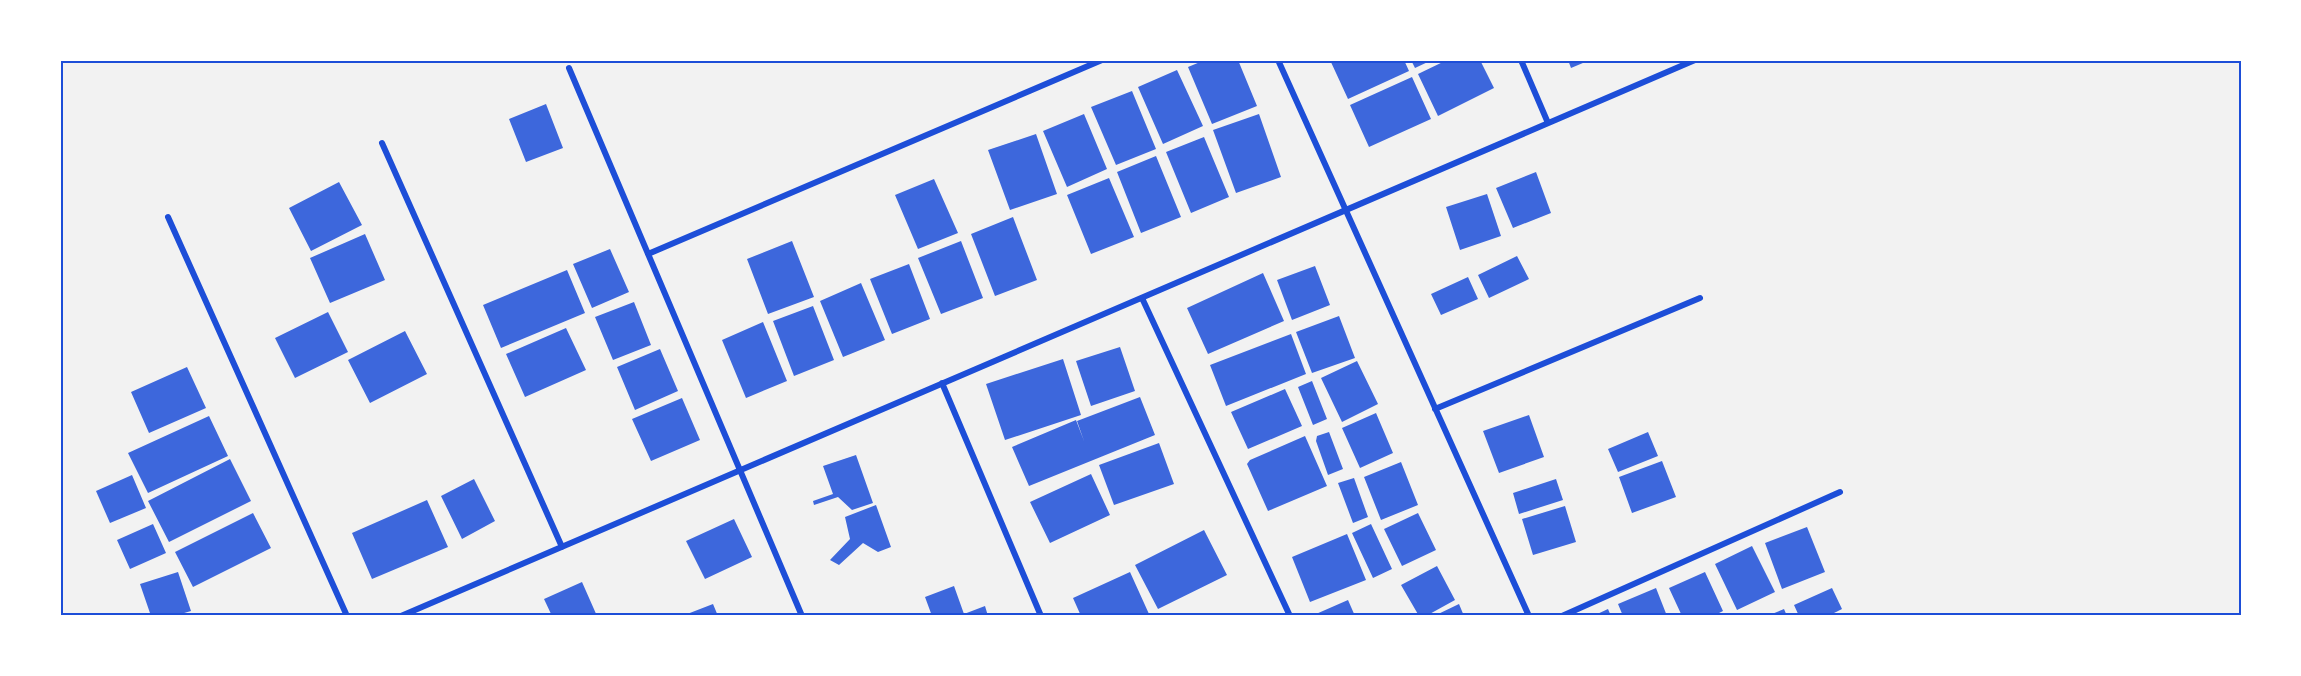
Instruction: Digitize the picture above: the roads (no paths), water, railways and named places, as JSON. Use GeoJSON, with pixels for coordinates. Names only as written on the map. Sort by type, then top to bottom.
{"type":"FeatureCollection","features":[{"type":"Feature","properties":{"kind":"street"},"geometry":{"type":"LineString","coordinates":[[648,254],[1102,60]]}},
{"type":"Feature","properties":{"kind":"street"},"geometry":{"type":"LineString","coordinates":[[1278,60],[1529,616]]}},
{"type":"Feature","properties":{"kind":"street"},"geometry":{"type":"LineString","coordinates":[[1521,60],[1548,123]]}},
{"type":"Feature","properties":{"kind":"street"},"geometry":{"type":"LineString","coordinates":[[401,616],[1695,60]]}},
{"type":"Feature","properties":{"kind":"street"},"geometry":{"type":"LineString","coordinates":[[569,68],[802,616]]}},
{"type":"Feature","properties":{"kind":"street"},"geometry":{"type":"LineString","coordinates":[[382,143],[562,547]]}},
{"type":"Feature","properties":{"kind":"street"},"geometry":{"type":"LineString","coordinates":[[168,217],[347,616]]}},
{"type":"Feature","properties":{"kind":"street"},"geometry":{"type":"LineString","coordinates":[[1142,298],[1290,616]]}},
{"type":"Feature","properties":{"kind":"street"},"geometry":{"type":"LineString","coordinates":[[1435,409],[1700,298]]}},
{"type":"Feature","properties":{"kind":"street"},"geometry":{"type":"LineString","coordinates":[[942,383],[1041,616]]}},
{"type":"Feature","properties":{"kind":"street"},"geometry":{"type":"LineString","coordinates":[[1562,616],[1840,492]]}}]}
